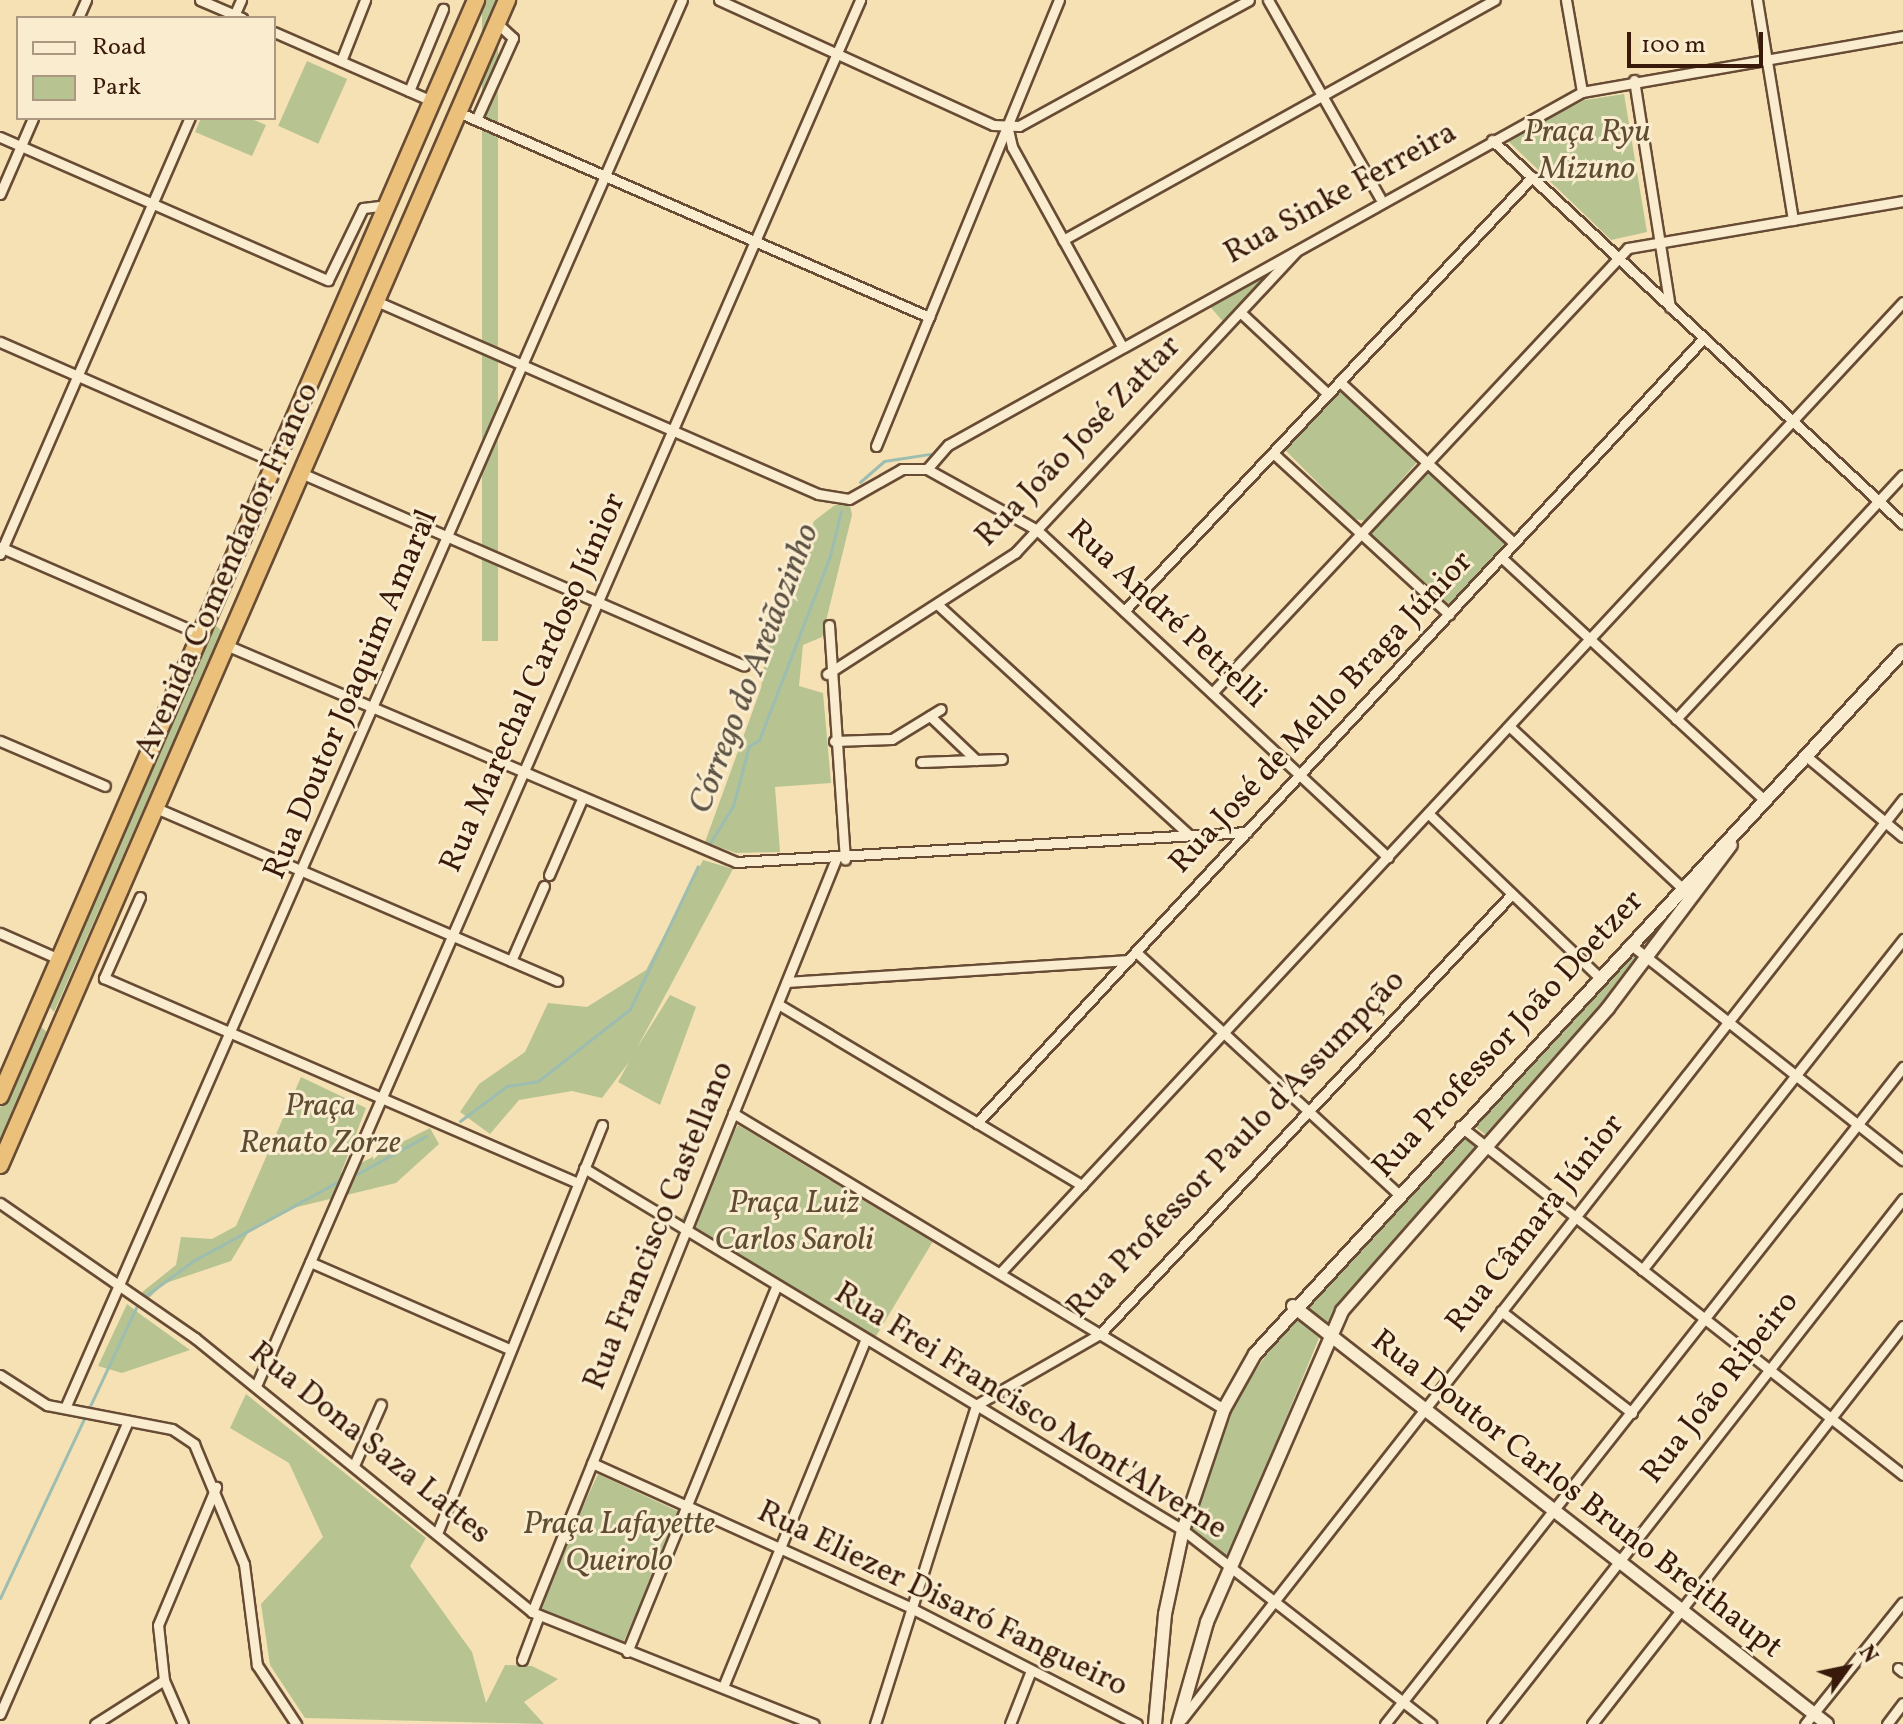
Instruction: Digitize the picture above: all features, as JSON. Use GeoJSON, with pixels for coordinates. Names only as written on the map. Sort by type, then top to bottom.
{"type":"FeatureCollection","features":[{"type":"Feature","properties":{"kind":"highway"},"geometry":{"type":"LineString","coordinates":[[445,70],[468,0]]}},
{"type":"Feature","properties":{"kind":"highway","name":"Avenida Comendador Franco"},"geometry":{"type":"LineString","coordinates":[[0,1096],[476,0]]}},
{"type":"Feature","properties":{"kind":"highway","name":"Avenida Comendador Franco"},"geometry":{"type":"LineString","coordinates":[[0,1165],[507,0]]}},
{"type":"Feature","properties":{"kind":"highway"},"geometry":{"type":"LineString","coordinates":[[213,606],[229,600],[238,617]]}},
{"type":"Feature","properties":{"kind":"highway"},"geometry":{"type":"LineString","coordinates":[[42,998],[46,1011],[64,1017]]}},
{"type":"Feature","properties":{"kind":"main road","name":"Rua Professor João Doetzer"},"geometry":{"type":"LineString","coordinates":[[1155,1724],[1165,1614],[1183,1530],[1224,1409],[1293,1306],[1903,651]]}},
{"type":"Feature","properties":{"kind":"main road","name":"Rua Professor João Doetzer"},"geometry":{"type":"LineString","coordinates":[[1179,1724],[1191,1670],[1229,1568],[1329,1335],[1355,1292],[1647,958],[1764,800]]}},
{"type":"Feature","properties":{"kind":"main road","name":"Rua Doutor Carlos Bruno Breithaupt"},"geometry":{"type":"LineString","coordinates":[[1293,1306],[1681,1610],[1809,1719],[1827,1724]]}},
{"type":"Feature","properties":{"kind":"street"},"geometry":{"type":"LineString","coordinates":[[200,0],[235,16]]}},
{"type":"Feature","properties":{"kind":"street"},"geometry":{"type":"LineString","coordinates":[[341,61],[365,0]]}},
{"type":"Feature","properties":{"kind":"street","name":"Rua Doutor Joaquim Amaral"},"geometry":{"type":"LineString","coordinates":[[69,1410],[682,0]]}},
{"type":"Feature","properties":{"kind":"street"},"geometry":{"type":"LineString","coordinates":[[719,0],[837,51],[993,125],[1024,125],[1249,0]]}},
{"type":"Feature","properties":{"kind":"street","name":"Rua Marechal Cardoso Júnior"},"geometry":{"type":"LineString","coordinates":[[256,1386],[860,0]]}},
{"type":"Feature","properties":{"kind":"street"},"geometry":{"type":"LineString","coordinates":[[876,446],[1059,0]]}},
{"type":"Feature","properties":{"kind":"street"},"geometry":{"type":"LineString","coordinates":[[1268,0],[1380,198]]}},
{"type":"Feature","properties":{"kind":"street"},"geometry":{"type":"LineString","coordinates":[[1063,240],[1495,0]]}},
{"type":"Feature","properties":{"kind":"street"},"geometry":{"type":"LineString","coordinates":[[1566,0],[1582,92]]}},
{"type":"Feature","properties":{"kind":"street"},"geometry":{"type":"LineString","coordinates":[[1757,0],[1793,220]]}},
{"type":"Feature","properties":{"kind":"street"},"geometry":{"type":"LineString","coordinates":[[409,91],[443,9]]}},
{"type":"Feature","properties":{"kind":"street"},"geometry":{"type":"LineString","coordinates":[[476,120],[513,38],[497,23]]}},
{"type":"Feature","properties":{"kind":"street"},"geometry":{"type":"LineString","coordinates":[[276,33],[432,101]]}},
{"type":"Feature","properties":{"kind":"street","name":"Rua Sinke Ferreira"},"geometry":{"type":"LineString","coordinates":[[927,469],[948,445],[1380,198],[1582,92],[1634,80],[1903,36]]}},
{"type":"Feature","properties":{"kind":"street"},"geometry":{"type":"LineString","coordinates":[[1634,80],[1670,307]]}},
{"type":"Feature","properties":{"kind":"street"},"geometry":{"type":"LineString","coordinates":[[458,112],[929,317]]}},
{"type":"Feature","properties":{"kind":"street"},"geometry":{"type":"LineString","coordinates":[[0,194],[32,120]]}},
{"type":"Feature","properties":{"kind":"street"},"geometry":{"type":"LineString","coordinates":[[189,120],[1,550],[200,634]]}},
{"type":"Feature","properties":{"kind":"street"},"geometry":{"type":"LineString","coordinates":[[1007,125],[1063,240],[1122,346]]}},
{"type":"Feature","properties":{"kind":"street"},"geometry":{"type":"LineString","coordinates":[[0,137],[328,280],[363,208],[386,205]]}},
{"type":"Feature","properties":{"kind":"street"},"geometry":{"type":"LineString","coordinates":[[1492,140],[1903,524]]}},
{"type":"Feature","properties":{"kind":"street"},"geometry":{"type":"LineString","coordinates":[[1124,611],[1532,177]]}},
{"type":"Feature","properties":{"kind":"street"},"geometry":{"type":"LineString","coordinates":[[1212,693],[1628,248],[1903,201]]}},
{"type":"Feature","properties":{"kind":"street","name":"Rua João José Zattar"},"geometry":{"type":"LineString","coordinates":[[827,674],[1004,562],[1304,244]]}},
{"type":"Feature","properties":{"kind":"street"},"geometry":{"type":"LineString","coordinates":[[376,301],[818,494],[849,499],[902,469],[927,469]]}},
{"type":"Feature","properties":{"kind":"street"},"geometry":{"type":"LineString","coordinates":[[1000,1273],[1903,302]]}},
{"type":"Feature","properties":{"kind":"street"},"geometry":{"type":"LineString","coordinates":[[1240,312],[1328,394]]}},
{"type":"Feature","properties":{"kind":"street","name":"Rua José de Mello Braga Júnior"},"geometry":{"type":"LineString","coordinates":[[977,1123],[1704,338]]}},
{"type":"Feature","properties":{"kind":"street"},"geometry":{"type":"LineString","coordinates":[[0,342],[275,462]]}},
{"type":"Feature","properties":{"kind":"street"},"geometry":{"type":"LineString","coordinates":[[1340,382],[1514,543]]}},
{"type":"Feature","properties":{"kind":"street"},"geometry":{"type":"LineString","coordinates":[[1273,453],[1449,614]]}},
{"type":"Feature","properties":{"kind":"street","name":"Rua André Petrelli"},"geometry":{"type":"LineString","coordinates":[[927,469],[1037,530],[1388,857]]}},
{"type":"Feature","properties":{"kind":"street"},"geometry":{"type":"LineString","coordinates":[[301,473],[744,666]]}},
{"type":"Feature","properties":{"kind":"street"},"geometry":{"type":"LineString","coordinates":[[1676,719],[1903,475]]}},
{"type":"Feature","properties":{"kind":"street"},"geometry":{"type":"LineString","coordinates":[[1501,557],[1764,800]]}},
{"type":"Feature","properties":{"kind":"street"},"geometry":{"type":"LineString","coordinates":[[937,604],[1189,835]]}},
{"type":"Feature","properties":{"kind":"street","name":"Rua Francisco Castellano"},"geometry":{"type":"LineString","coordinates":[[522,1660],[592,1463],[787,982],[841,859],[827,674],[829,625]]}},
{"type":"Feature","properties":{"kind":"street"},"geometry":{"type":"LineString","coordinates":[[226,645],[705,852],[763,865],[1247,832]]}},
{"type":"Feature","properties":{"kind":"street"},"geometry":{"type":"LineString","coordinates":[[834,741],[889,740],[941,709]]}},
{"type":"Feature","properties":{"kind":"street"},"geometry":{"type":"LineString","coordinates":[[930,716],[976,760]]}},
{"type":"Feature","properties":{"kind":"street"},"geometry":{"type":"LineString","coordinates":[[1509,726],[1682,888]]}},
{"type":"Feature","properties":{"kind":"street"},"geometry":{"type":"LineString","coordinates":[[0,741],[105,786]]}},
{"type":"Feature","properties":{"kind":"street"},"geometry":{"type":"LineString","coordinates":[[1806,756],[1903,837]]}},
{"type":"Feature","properties":{"kind":"street"},"geometry":{"type":"LineString","coordinates":[[921,762],[1002,759]]}},
{"type":"Feature","properties":{"kind":"street"},"geometry":{"type":"LineString","coordinates":[[549,875],[582,799]]}},
{"type":"Feature","properties":{"kind":"street","name":"Rua Câmara Júnior"},"geometry":{"type":"LineString","coordinates":[[1179,1724],[1903,799]]}},
{"type":"Feature","properties":{"kind":"street"},"geometry":{"type":"LineString","coordinates":[[156,808],[451,939],[557,981]]}},
{"type":"Feature","properties":{"kind":"street"},"geometry":{"type":"LineString","coordinates":[[1428,813],[1599,977]]}},
{"type":"Feature","properties":{"kind":"street"},"geometry":{"type":"LineString","coordinates":[[511,961],[544,886]]}},
{"type":"Feature","properties":{"kind":"street","name":"Rua Professor Paulo d'Assumpção"},"geometry":{"type":"LineString","coordinates":[[976,1405],[1100,1334],[1512,894]]}},
{"type":"Feature","properties":{"kind":"street"},"geometry":{"type":"LineString","coordinates":[[140,897],[104,978],[578,1183]]}},
{"type":"Feature","properties":{"kind":"street"},"geometry":{"type":"LineString","coordinates":[[0,933],[59,959]]}},
{"type":"Feature","properties":{"kind":"street"},"geometry":{"type":"LineString","coordinates":[[1642,1270],[1903,939]]}},
{"type":"Feature","properties":{"kind":"street"},"geometry":{"type":"LineString","coordinates":[[1630,944],[1903,1160]]}},
{"type":"Feature","properties":{"kind":"street"},"geometry":{"type":"LineString","coordinates":[[1136,952],[1397,1193]]}},
{"type":"Feature","properties":{"kind":"street"},"geometry":{"type":"LineString","coordinates":[[787,982],[1128,960]]}},
{"type":"Feature","properties":{"kind":"street"},"geometry":{"type":"LineString","coordinates":[[778,1004],[1082,1185]]}},
{"type":"Feature","properties":{"kind":"street"},"geometry":{"type":"LineString","coordinates":[[1385,1724],[1903,1067]]}},
{"type":"Feature","properties":{"kind":"street"},"geometry":{"type":"LineString","coordinates":[[733,1113],[1224,1409]]}},
{"type":"Feature","properties":{"kind":"street"},"geometry":{"type":"LineString","coordinates":[[438,1531],[602,1125]]}},
{"type":"Feature","properties":{"kind":"street"},"geometry":{"type":"LineString","coordinates":[[1460,1126],[1903,1475]]}},
{"type":"Feature","properties":{"kind":"street","name":"Rua Frei Francisco Mont'Alverne"},"geometry":{"type":"LineString","coordinates":[[584,1168],[1183,1530],[1400,1705],[1431,1724]]}},
{"type":"Feature","properties":{"kind":"street","name":"Rua João Ribeiro"},"geometry":{"type":"LineString","coordinates":[[1492,1724],[1903,1199]]}},
{"type":"Feature","properties":{"kind":"street","name":"Rua Dona Saza Lattes"},"geometry":{"type":"LineString","coordinates":[[0,1203],[143,1300],[256,1386],[355,1463],[536,1614],[814,1724]]}},
{"type":"Feature","properties":{"kind":"street"},"geometry":{"type":"LineString","coordinates":[[310,1262],[511,1350]]}},
{"type":"Feature","properties":{"kind":"street"},"geometry":{"type":"LineString","coordinates":[[627,1652],[777,1285]]}},
{"type":"Feature","properties":{"kind":"street"},"geometry":{"type":"LineString","coordinates":[[1501,1311],[1632,1413]]}},
{"type":"Feature","properties":{"kind":"street"},"geometry":{"type":"LineString","coordinates":[[1592,1724],[1903,1326]]}},
{"type":"Feature","properties":{"kind":"street"},"geometry":{"type":"LineString","coordinates":[[723,1687],[866,1339]]}},
{"type":"Feature","properties":{"kind":"street"},"geometry":{"type":"LineString","coordinates":[[0,1375],[69,1410],[184,1434],[216,1487],[244,1564],[257,1665],[296,1724]]}},
{"type":"Feature","properties":{"kind":"street"},"geometry":{"type":"LineString","coordinates":[[355,1463],[381,1404]]}},
{"type":"Feature","properties":{"kind":"street"},"geometry":{"type":"LineString","coordinates":[[875,1724],[976,1405]]}},
{"type":"Feature","properties":{"kind":"street"},"geometry":{"type":"LineString","coordinates":[[0,1714],[128,1421]]}},
{"type":"Feature","properties":{"kind":"street","name":"Rua Eliezer Disaró Fangueiro"},"geometry":{"type":"LineString","coordinates":[[592,1463],[688,1504],[911,1608],[1030,1673],[1137,1724]]}},
{"type":"Feature","properties":{"kind":"street"},"geometry":{"type":"LineString","coordinates":[[183,1724],[164,1680],[162,1602],[216,1487]]}},
{"type":"Feature","properties":{"kind":"street"},"geometry":{"type":"LineString","coordinates":[[1809,1719],[1903,1602]]}},
{"type":"Feature","properties":{"kind":"street"},"geometry":{"type":"LineString","coordinates":[[1191,1670],[1211,1681]]}},
{"type":"Feature","properties":{"kind":"street"},"geometry":{"type":"LineString","coordinates":[[1010,1724],[1030,1673]]}},
{"type":"Feature","properties":{"kind":"street"},"geometry":{"type":"LineString","coordinates":[[95,1724],[164,1680]]}},
{"type":"Feature","properties":{"kind":"street"},"geometry":{"type":"LineString","coordinates":[[1887,1724],[1903,1703]]}},
{"type":"Feature","properties":{"kind":"green space"},"geometry":{"type":"Polygon","coordinates":[[[482,0],[498,0],[498,641],[482,641],[482,0]]]}},
{"type":"Feature","properties":{"kind":"green space"},"geometry":{"type":"Polygon","coordinates":[[[307,61],[347,79],[318,144],[278,126],[307,61]]]}},
{"type":"Feature","properties":{"kind":"green space","name":"Praça Ryu Mizuno"},"geometry":{"type":"Polygon","coordinates":[[[1624,94],[1647,232],[1611,240],[1507,140],[1585,100],[1624,94]]]}},
{"type":"Feature","properties":{"kind":"green space"},"geometry":{"type":"Polygon","coordinates":[[[200,120],[254,120],[266,125],[252,156],[195,132],[200,120]]]}},
{"type":"Feature","properties":{"kind":"green space"},"geometry":{"type":"Polygon","coordinates":[[[1262,271],[1266,277],[1225,324],[1207,303],[1262,271]]]}},
{"type":"Feature","properties":{"kind":"green space"},"geometry":{"type":"Polygon","coordinates":[[[1340,391],[1417,462],[1366,521],[1354,519],[1285,450],[1340,391]]]}},
{"type":"Feature","properties":{"kind":"green space"},"geometry":{"type":"Polygon","coordinates":[[[1426,469],[1506,541],[1449,604],[1369,532],[1426,469]]]}},
{"type":"Feature","properties":{"kind":"green space"},"geometry":{"type":"Polygon","coordinates":[[[835,505],[850,505],[852,515],[822,637],[803,645],[799,686],[823,693],[831,783],[775,787],[780,852],[736,853],[705,842],[761,688],[767,643],[814,521],[835,505]]]}},
{"type":"Feature","properties":{"kind":"green space"},"geometry":{"type":"Polygon","coordinates":[[[212,622],[222,631],[54,1012],[48,1005],[212,622]]]}},
{"type":"Feature","properties":{"kind":"green space"},"geometry":{"type":"Polygon","coordinates":[[[703,860],[733,869],[637,1048],[670,995],[696,1007],[660,1105],[618,1082],[629,1062],[602,1098],[572,1091],[519,1100],[490,1134],[460,1112],[479,1084],[525,1052],[548,1003],[587,1007],[646,970],[703,860]]]}},
{"type":"Feature","properties":{"kind":"green space"},"geometry":{"type":"Polygon","coordinates":[[[1631,953],[1639,961],[1487,1136],[1472,1124],[1631,953]]]}},
{"type":"Feature","properties":{"kind":"green space"},"geometry":{"type":"Polygon","coordinates":[[[37,1023],[50,1035],[0,1149],[0,1108],[37,1023]]]}},
{"type":"Feature","properties":{"kind":"green space","name":"Praça Renato Zorze"},"geometry":{"type":"Polygon","coordinates":[[[301,1077],[366,1108],[341,1173],[430,1128],[439,1144],[396,1183],[297,1207],[248,1233],[231,1261],[163,1284],[149,1298],[141,1293],[176,1265],[181,1237],[212,1239],[236,1226],[301,1077]]]}},
{"type":"Feature","properties":{"kind":"green space","name":"Praça Luiz Carlos Saroli"},"geometry":{"type":"Polygon","coordinates":[[[738,1125],[933,1242],[874,1340],[679,1223],[738,1125]]]}},
{"type":"Feature","properties":{"kind":"green space"},"geometry":{"type":"Polygon","coordinates":[[[1462,1136],[1476,1147],[1327,1323],[1305,1305],[1462,1136]]]}},
{"type":"Feature","properties":{"kind":"green space"},"geometry":{"type":"Polygon","coordinates":[[[127,1304],[190,1350],[122,1373],[98,1366],[127,1304]]]}},
{"type":"Feature","properties":{"kind":"green space"},"geometry":{"type":"Polygon","coordinates":[[[1293,1315],[1319,1338],[1228,1559],[1189,1530],[1227,1413],[1293,1315]]]}},
{"type":"Feature","properties":{"kind":"green space"},"geometry":{"type":"Polygon","coordinates":[[[246,1394],[426,1538],[410,1566],[472,1652],[486,1703],[505,1665],[532,1666],[558,1679],[524,1702],[544,1724],[305,1718],[270,1665],[261,1604],[323,1537],[289,1463],[230,1428],[246,1394]]]}},
{"type":"Feature","properties":{"kind":"green space","name":"Praça Lafayette Queirolo"},"geometry":{"type":"Polygon","coordinates":[[[598,1474],[683,1514],[621,1648],[535,1608],[598,1474]]]}},
{"type":"Feature","properties":{"kind":"waterway","name":"Córrego do Areiãozinho"},"geometry":{"type":"LineString","coordinates":[[860,482],[884,461],[930,454]]}},
{"type":"Feature","properties":{"kind":"waterway","name":"Córrego do Areiãozinho"},"geometry":{"type":"LineString","coordinates":[[710,843],[733,806],[749,746],[759,740],[830,556],[841,511]]}},
{"type":"Feature","properties":{"kind":"waterway","name":"Córrego do Areiãozinho"},"geometry":{"type":"LineString","coordinates":[[460,1121],[507,1086],[538,1081],[630,1009],[698,866]]}},
{"type":"Feature","properties":{"kind":"waterway","name":"Córrego do Areiãozinho"},"geometry":{"type":"LineString","coordinates":[[357,1174],[426,1136]]}},
{"type":"Feature","properties":{"kind":"waterway","name":"Córrego do Areiãozinho"},"geometry":{"type":"LineString","coordinates":[[144,1297],[193,1261],[341,1180]]}},
{"type":"Feature","properties":{"kind":"waterway","name":"Córrego do Areiãozinho"},"geometry":{"type":"LineString","coordinates":[[0,1598],[138,1303]]}}]}
